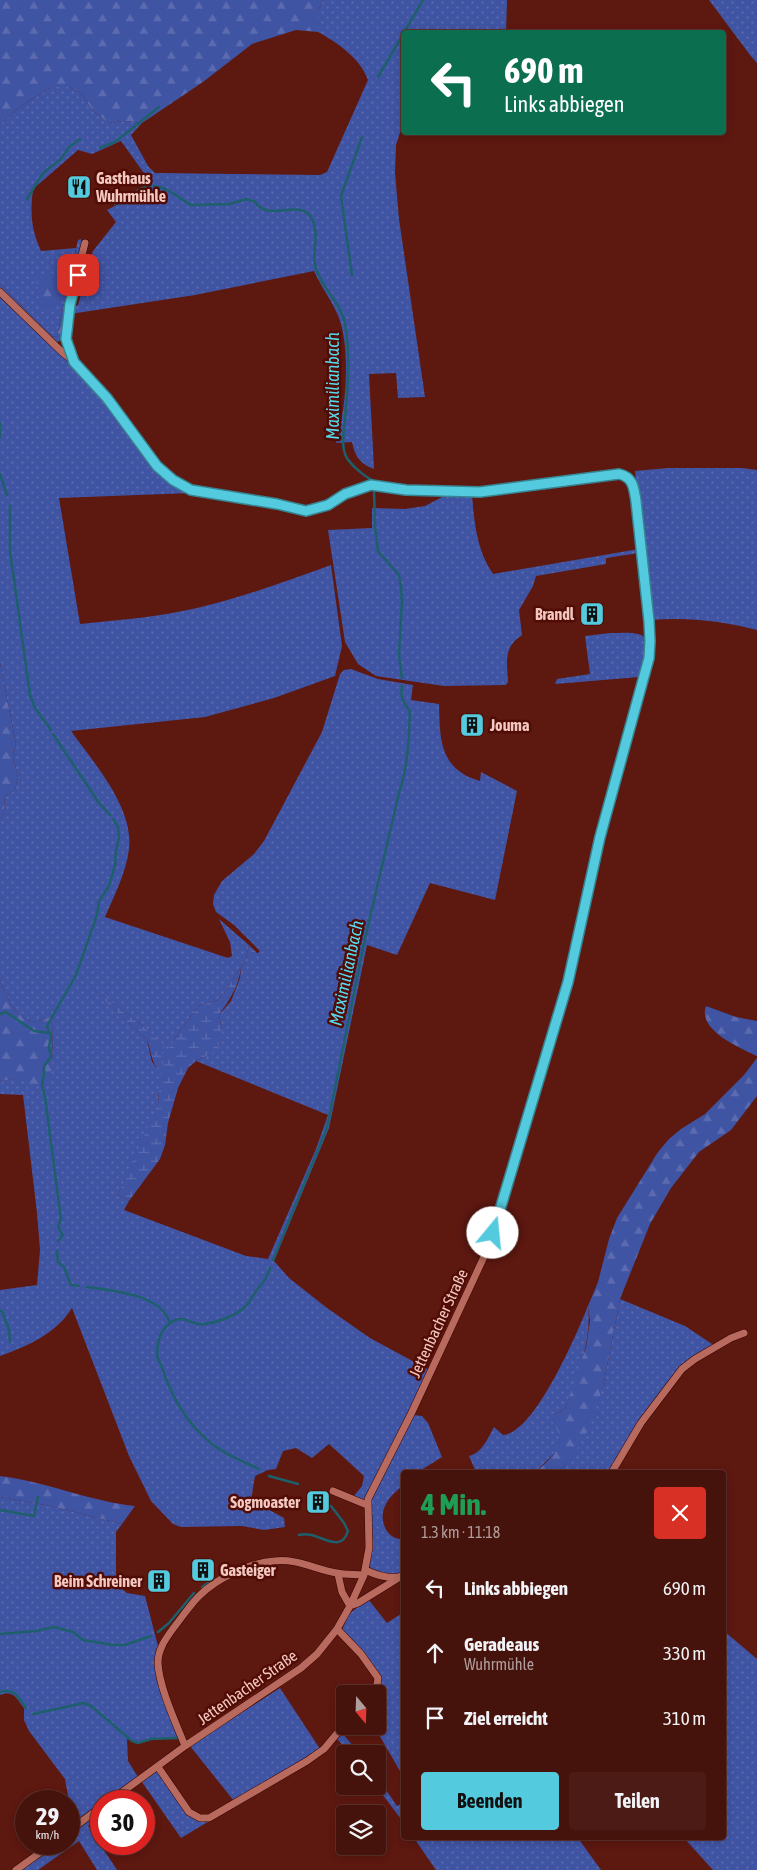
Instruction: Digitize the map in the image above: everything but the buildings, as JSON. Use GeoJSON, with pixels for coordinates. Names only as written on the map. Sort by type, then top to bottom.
{"type":"FeatureCollection","features":[{"type":"Feature","properties":{"kind":"street"},"geometry":{"type":"LineString","coordinates":[[74,362],[66,339],[70,304],[85,243]]}},
{"type":"Feature","properties":{"kind":"street"},"geometry":{"type":"LineString","coordinates":[[0,292],[74,362]]}},
{"type":"Feature","properties":{"kind":"street"},"geometry":{"type":"LineString","coordinates":[[53,344],[61,344],[66,339]]}},
{"type":"Feature","properties":{"kind":"street","name":"Jettenbacher Straße"},"geometry":{"type":"LineString","coordinates":[[74,362],[107,398],[157,466],[173,480],[191,490],[277,504],[306,511],[328,505],[345,494],[371,485],[406,490],[480,492],[610,474],[619,474],[629,478],[632,482],[636,501],[649,621],[650,650],[600,837],[568,982],[532,1108],[489,1246],[412,1412],[372,1490],[367,1505],[369,1548],[365,1572],[350,1606],[337,1629],[317,1654],[288,1679],[185,1746],[126,1790]]}},
{"type":"Feature","properties":{"kind":"street"},"geometry":{"type":"LineString","coordinates":[[613,1470],[641,1423],[682,1369],[695,1359],[744,1333]]}},
{"type":"Feature","properties":{"kind":"street"},"geometry":{"type":"LineString","coordinates":[[333,1491],[367,1505]]}},
{"type":"Feature","properties":{"kind":"street"},"geometry":{"type":"LineString","coordinates":[[185,1746],[162,1683],[158,1664],[159,1653],[167,1637],[198,1597],[207,1589],[232,1574],[274,1560],[293,1562],[338,1574],[365,1572],[386,1577],[401,1576]]}},
{"type":"Feature","properties":{"kind":"street"},"geometry":{"type":"LineString","coordinates":[[338,1574],[342,1592],[350,1606],[401,1577]]}},
{"type":"Feature","properties":{"kind":"street"},"geometry":{"type":"LineString","coordinates":[[337,1629],[362,1654],[378,1678],[376,1685]]}},
{"type":"Feature","properties":{"kind":"street"},"geometry":{"type":"LineString","coordinates":[[158,1767],[189,1812],[200,1818],[209,1818],[307,1761],[324,1749],[336,1735]]}},
{"type":"Feature","properties":{"kind":"street"},"geometry":{"type":"LineString","coordinates":[[16,1870],[37,1855]]}},
{"type":"Feature","properties":{"kind":"green space"},"geometry":{"type":"Polygon","coordinates":[[[0,0],[323,0],[318,11],[318,32],[296,30],[252,44],[203,82],[142,123],[123,121],[109,123],[92,110],[81,93],[69,87],[51,87],[21,106],[0,124],[0,0]]]}},
{"type":"Feature","properties":{"kind":"green space"},"geometry":{"type":"Polygon","coordinates":[[[323,0],[507,0],[506,30],[401,30],[401,129],[396,145],[395,173],[399,219],[425,397],[398,398],[396,373],[369,374],[374,469],[365,465],[359,459],[352,442],[336,443],[345,398],[346,363],[343,331],[334,306],[314,271],[195,295],[70,314],[71,308],[78,305],[93,251],[116,222],[107,210],[144,191],[151,183],[121,141],[92,154],[78,150],[33,189],[32,221],[41,251],[76,248],[57,336],[53,337],[0,284],[0,124],[21,106],[51,87],[69,87],[81,93],[92,110],[109,123],[123,121],[142,123],[131,135],[148,166],[155,173],[320,175],[327,172],[368,80],[360,65],[348,52],[318,32],[318,11],[323,0]]]}},
{"type":"Feature","properties":{"kind":"green space"},"geometry":{"type":"Polygon","coordinates":[[[709,0],[757,0],[757,63],[750,55],[709,0]]]}},
{"type":"Feature","properties":{"kind":"green space"},"geometry":{"type":"Polygon","coordinates":[[[81,239],[82,244],[64,338],[56,343],[0,291],[0,284],[53,337],[57,336],[78,240],[81,239]]]}},
{"type":"Feature","properties":{"kind":"green space"},"geometry":{"type":"Polygon","coordinates":[[[52,274],[59,295],[56,304],[47,312],[41,302],[35,276],[52,274]]]}},
{"type":"Feature","properties":{"kind":"green space"},"geometry":{"type":"Polygon","coordinates":[[[0,295],[72,363],[108,405],[157,469],[191,493],[59,498],[80,624],[154,616],[197,608],[248,594],[331,565],[342,646],[335,676],[274,698],[205,717],[71,731],[101,772],[119,802],[129,833],[129,849],[125,867],[105,917],[228,958],[232,956],[230,942],[219,919],[249,945],[246,958],[223,995],[218,1000],[198,1006],[175,1038],[153,1118],[118,1195],[129,1201],[124,1210],[246,1256],[268,1259],[316,1149],[328,1115],[196,1061],[211,1053],[220,1044],[222,1033],[219,1015],[231,1001],[240,978],[241,968],[260,951],[234,925],[216,912],[213,904],[214,895],[222,881],[254,854],[264,841],[322,732],[340,674],[344,670],[351,669],[378,679],[413,685],[411,700],[439,704],[440,732],[444,751],[454,767],[466,776],[480,781],[481,772],[517,791],[495,900],[430,883],[397,955],[367,945],[329,1128],[274,1261],[289,1278],[327,1308],[370,1338],[429,1370],[365,1499],[362,1501],[353,1497],[362,1486],[364,1476],[329,1444],[312,1458],[296,1448],[283,1451],[276,1469],[268,1470],[255,1476],[251,1500],[284,1518],[285,1527],[264,1530],[242,1526],[181,1527],[173,1524],[151,1501],[129,1456],[72,1308],[49,1333],[25,1346],[0,1356],[0,1290],[37,1285],[40,1250],[23,1095],[0,1094],[0,1082],[24,1078],[52,1064],[53,1019],[49,1017],[40,1021],[31,1021],[24,1018],[12,1005],[0,979],[0,819],[4,813],[5,796],[15,790],[18,777],[13,757],[16,744],[0,663],[0,295]],[[90,986],[147,1040],[152,1062],[157,1068],[164,1046],[143,1026],[90,986]]]}},
{"type":"Feature","properties":{"kind":"green space"},"geometry":{"type":"Polygon","coordinates":[[[668,468],[742,468],[757,470],[757,630],[705,620],[652,620],[635,471],[668,468]]]}},
{"type":"Feature","properties":{"kind":"green space"},"geometry":{"type":"Polygon","coordinates":[[[448,494],[472,495],[475,526],[480,546],[493,574],[639,549],[639,553],[606,558],[606,564],[536,576],[533,586],[519,610],[522,635],[509,650],[507,661],[508,682],[506,685],[444,686],[376,676],[358,664],[345,642],[328,530],[372,528],[372,508],[405,509],[425,506],[448,494]]]}},
{"type":"Feature","properties":{"kind":"green space"},"geometry":{"type":"Polygon","coordinates":[[[610,633],[638,634],[646,641],[647,653],[639,677],[555,684],[557,679],[590,674],[585,636],[610,633]]]}},
{"type":"Feature","properties":{"kind":"green space"},"geometry":{"type":"Polygon","coordinates":[[[0,663],[16,744],[13,757],[18,777],[15,790],[5,796],[4,813],[0,819],[0,663]]]}},
{"type":"Feature","properties":{"kind":"green space"},"geometry":{"type":"Polygon","coordinates":[[[249,945],[258,954],[241,968],[236,987],[219,1015],[223,1037],[216,1051],[196,1061],[188,1068],[178,1088],[160,1159],[129,1201],[118,1195],[158,1104],[161,1067],[166,1055],[175,1038],[198,1006],[218,1000],[223,995],[246,958],[249,945]]]}},
{"type":"Feature","properties":{"kind":"green space"},"geometry":{"type":"Polygon","coordinates":[[[0,979],[12,1005],[24,1018],[31,1021],[40,1021],[49,1017],[53,1019],[52,1064],[49,1082],[29,1089],[24,1079],[0,1082],[0,979]]]}},
{"type":"Feature","properties":{"kind":"green space"},"geometry":{"type":"Polygon","coordinates":[[[84,981],[143,1026],[165,1046],[157,1068],[147,1040],[84,981]]]}},
{"type":"Feature","properties":{"kind":"green space"},"geometry":{"type":"Polygon","coordinates":[[[706,1006],[736,1017],[757,1021],[757,1056],[731,1043],[714,1030],[708,1023],[705,1015],[706,1006]]]}},
{"type":"Feature","properties":{"kind":"green space"},"geometry":{"type":"Polygon","coordinates":[[[757,1058],[757,1096],[731,1130],[699,1152],[671,1188],[650,1224],[620,1299],[603,1387],[588,1430],[577,1449],[561,1470],[538,1470],[549,1460],[558,1446],[560,1434],[551,1420],[554,1415],[565,1409],[586,1347],[590,1321],[588,1306],[598,1282],[609,1239],[617,1218],[658,1152],[669,1139],[705,1114],[744,1075],[757,1058]]]}},
{"type":"Feature","properties":{"kind":"green space"},"geometry":{"type":"Polygon","coordinates":[[[620,1299],[685,1326],[715,1346],[683,1368],[611,1470],[561,1470],[566,1463],[603,1387],[620,1299]]]}},
{"type":"Feature","properties":{"kind":"green space"},"geometry":{"type":"Polygon","coordinates":[[[588,1306],[588,1333],[583,1359],[565,1409],[554,1415],[556,1426],[561,1434],[557,1450],[538,1470],[475,1470],[469,1456],[478,1452],[494,1427],[503,1435],[515,1430],[528,1418],[553,1380],[575,1337],[588,1306]]]}},
{"type":"Feature","properties":{"kind":"green space"},"geometry":{"type":"Polygon","coordinates":[[[414,1415],[422,1416],[428,1423],[442,1457],[421,1470],[401,1470],[401,1487],[393,1494],[383,1512],[383,1523],[386,1529],[393,1537],[401,1539],[401,1574],[386,1575],[370,1567],[370,1503],[414,1415]]]}},
{"type":"Feature","properties":{"kind":"green space"},"geometry":{"type":"Polygon","coordinates":[[[0,1476],[118,1504],[135,1506],[122,1524],[51,1506],[0,1497],[0,1476]]]}},
{"type":"Feature","properties":{"kind":"green space"},"geometry":{"type":"Polygon","coordinates":[[[0,1497],[51,1506],[122,1524],[116,1532],[116,1579],[121,1588],[127,1593],[145,1596],[158,1646],[156,1662],[179,1739],[151,1739],[138,1743],[127,1739],[128,1761],[138,1777],[120,1790],[90,1790],[90,1811],[80,1818],[80,1790],[67,1790],[65,1779],[29,1731],[24,1720],[24,1708],[19,1701],[12,1694],[0,1695],[0,1497]]]}},
{"type":"Feature","properties":{"kind":"green space"},"geometry":{"type":"Polygon","coordinates":[[[368,1599],[387,1623],[401,1614],[401,1773],[379,1735],[386,1735],[386,1685],[378,1685],[380,1683],[342,1630],[349,1614],[368,1599]]]}},
{"type":"Feature","properties":{"kind":"green space"},"geometry":{"type":"Polygon","coordinates":[[[726,1633],[757,1659],[757,1870],[713,1870],[686,1840],[726,1840],[726,1633]]]}},
{"type":"Feature","properties":{"kind":"green space"},"geometry":{"type":"Polygon","coordinates":[[[280,1688],[320,1749],[234,1801],[190,1746],[280,1688]]]}},
{"type":"Feature","properties":{"kind":"green space"},"geometry":{"type":"Polygon","coordinates":[[[344,1735],[352,1745],[343,1745],[337,1739],[344,1735]]]}},
{"type":"Feature","properties":{"kind":"green space"},"geometry":{"type":"Polygon","coordinates":[[[157,1771],[187,1813],[198,1820],[211,1820],[181,1838],[155,1801],[155,1790],[148,1790],[142,1782],[157,1771]]]}},
{"type":"Feature","properties":{"kind":"green space"},"geometry":{"type":"Polygon","coordinates":[[[386,1790],[397,1806],[401,1804],[401,1819],[383,1795],[386,1795],[386,1790]]]}},
{"type":"Feature","properties":{"kind":"green space"},"geometry":{"type":"Polygon","coordinates":[[[90,1819],[88,1826],[90,1829],[90,1855],[107,1855],[117,1870],[97,1870],[80,1843],[80,1827],[90,1819]]]}},
{"type":"Feature","properties":{"kind":"green space"},"geometry":{"type":"Polygon","coordinates":[[[415,1840],[579,1840],[601,1870],[436,1870],[415,1840]]]}},
{"type":"Feature","properties":{"kind":"green space"},"geometry":{"type":"Polygon","coordinates":[[[41,1855],[59,1855],[38,1870],[21,1870],[41,1855]]]}},
{"type":"Feature","properties":{"kind":"waterway"},"geometry":{"type":"LineString","coordinates":[[405,30],[423,0]]}},
{"type":"Feature","properties":{"kind":"waterway"},"geometry":{"type":"LineString","coordinates":[[378,77],[401,38]]}},
{"type":"Feature","properties":{"kind":"waterway"},"geometry":{"type":"LineString","coordinates":[[100,148],[115,142],[159,107]]}},
{"type":"Feature","properties":{"kind":"waterway"},"geometry":{"type":"LineString","coordinates":[[352,275],[341,196],[362,137]]}},
{"type":"Feature","properties":{"kind":"waterway"},"geometry":{"type":"LineString","coordinates":[[27,199],[43,173],[61,159],[69,147],[80,139]]}},
{"type":"Feature","properties":{"kind":"waterway","name":"Maximilianbach"},"geometry":{"type":"LineString","coordinates":[[115,204],[142,188],[151,185]]}},
{"type":"Feature","properties":{"kind":"waterway","name":"Maximilianbach"},"geometry":{"type":"LineString","coordinates":[[154,186],[169,191],[191,205],[229,204],[247,199],[268,210],[300,210],[307,213],[312,219],[316,236],[314,258],[317,271],[339,308],[346,328],[348,369],[343,446],[347,458],[372,480]]}},
{"type":"Feature","properties":{"kind":"waterway"},"geometry":{"type":"LineString","coordinates":[[0,423],[0,437]]}},
{"type":"Feature","properties":{"kind":"waterway"},"geometry":{"type":"LineString","coordinates":[[0,474],[7,495]]}},
{"type":"Feature","properties":{"kind":"waterway","name":"Maximilianbach"},"geometry":{"type":"LineString","coordinates":[[374,489],[378,551],[399,575],[401,587],[399,655],[402,678]]}},
{"type":"Feature","properties":{"kind":"waterway"},"geometry":{"type":"LineString","coordinates":[[10,506],[10,551],[30,695],[35,708],[51,730]]}},
{"type":"Feature","properties":{"kind":"waterway","name":"Maximilianbach"},"geometry":{"type":"LineString","coordinates":[[273,1260],[327,1128],[364,943],[406,763],[410,711],[401,693],[402,686]]}},
{"type":"Feature","properties":{"kind":"waterway"},"geometry":{"type":"LineString","coordinates":[[53,734],[99,803],[110,815]]}},
{"type":"Feature","properties":{"kind":"waterway"},"geometry":{"type":"LineString","coordinates":[[58,1241],[63,1235],[58,1227],[61,1219],[42,1085],[44,1066],[51,1057],[49,1047],[51,1037],[47,1026],[76,975],[97,915],[99,901],[109,886],[115,865],[119,837],[118,827],[113,819]]}},
{"type":"Feature","properties":{"kind":"waterway"},"geometry":{"type":"LineString","coordinates":[[0,1014],[6,1012],[34,1031],[50,1033]]}},
{"type":"Feature","properties":{"kind":"waterway"},"geometry":{"type":"LineString","coordinates":[[57,1251],[58,1262],[64,1267],[71,1285],[79,1286]]}},
{"type":"Feature","properties":{"kind":"waterway","name":"Maximilianbach"},"geometry":{"type":"LineString","coordinates":[[259,1469],[217,1448],[194,1427],[180,1408],[170,1388],[157,1357],[157,1351],[161,1334],[174,1321],[183,1319],[199,1324],[215,1322],[242,1309],[248,1304],[264,1281],[270,1268]]}},
{"type":"Feature","properties":{"kind":"waterway"},"geometry":{"type":"LineString","coordinates":[[87,1287],[122,1293],[147,1300],[165,1313],[170,1323]]}},
{"type":"Feature","properties":{"kind":"waterway"},"geometry":{"type":"LineString","coordinates":[[0,1311],[2,1311],[9,1330],[10,1342]]}},
{"type":"Feature","properties":{"kind":"waterway","name":"Maximilianbach"},"geometry":{"type":"LineString","coordinates":[[269,1476],[298,1484]]}},
{"type":"Feature","properties":{"kind":"waterway"},"geometry":{"type":"LineString","coordinates":[[0,1510],[34,1516],[38,1497]]}},
{"type":"Feature","properties":{"kind":"waterway","name":"Maximilianbach"},"geometry":{"type":"LineString","coordinates":[[299,1535],[313,1535],[334,1542],[340,1542],[348,1531],[331,1506]]}},
{"type":"Feature","properties":{"kind":"waterway","name":"Maximilianbach"},"geometry":{"type":"LineString","coordinates":[[202,1587],[208,1583]]}},
{"type":"Feature","properties":{"kind":"waterway","name":"Maximilianbach"},"geometry":{"type":"LineString","coordinates":[[158,1632],[169,1623],[194,1593]]}},
{"type":"Feature","properties":{"kind":"waterway"},"geometry":{"type":"LineString","coordinates":[[0,1634],[36,1631],[54,1627],[73,1632],[83,1640],[113,1645],[125,1645],[151,1636]]}},
{"type":"Feature","properties":{"kind":"waterway"},"geometry":{"type":"LineString","coordinates":[[0,1692],[13,1692],[26,1708]]}},
{"type":"Feature","properties":{"kind":"waterway"},"geometry":{"type":"LineString","coordinates":[[33,1714],[84,1703],[91,1706],[132,1741],[138,1743],[151,1739],[177,1738]]}},
{"type":"Feature","properties":{"kind":"place","name":"Gasthaus Wuhrmühle"},"geometry":{"type":"Point","coordinates":[79,187]}},
{"type":"Feature","properties":{"kind":"place","name":"Brandl"},"geometry":{"type":"Point","coordinates":[592,614]}},
{"type":"Feature","properties":{"kind":"place","name":"Jouma"},"geometry":{"type":"Point","coordinates":[472,725]}},
{"type":"Feature","properties":{"kind":"place","name":"Sogmoaster"},"geometry":{"type":"Point","coordinates":[318,1502]}},
{"type":"Feature","properties":{"kind":"place","name":"Gasteiger"},"geometry":{"type":"Point","coordinates":[203,1570]}},
{"type":"Feature","properties":{"kind":"place","name":"Beim Schreiner"},"geometry":{"type":"Point","coordinates":[159,1581]}},
{"type":"Feature","properties":{"kind":"route"},"geometry":{"type":"LineString","coordinates":[[78,275],[70,304],[66,339],[74,362],[107,398],[157,466],[173,480],[191,490],[277,504],[306,511],[328,505],[345,494],[371,485],[406,490],[480,492],[610,474],[624,475],[632,482],[636,501],[649,621],[649,658],[614,780],[568,982],[493,1233]]}}]}
